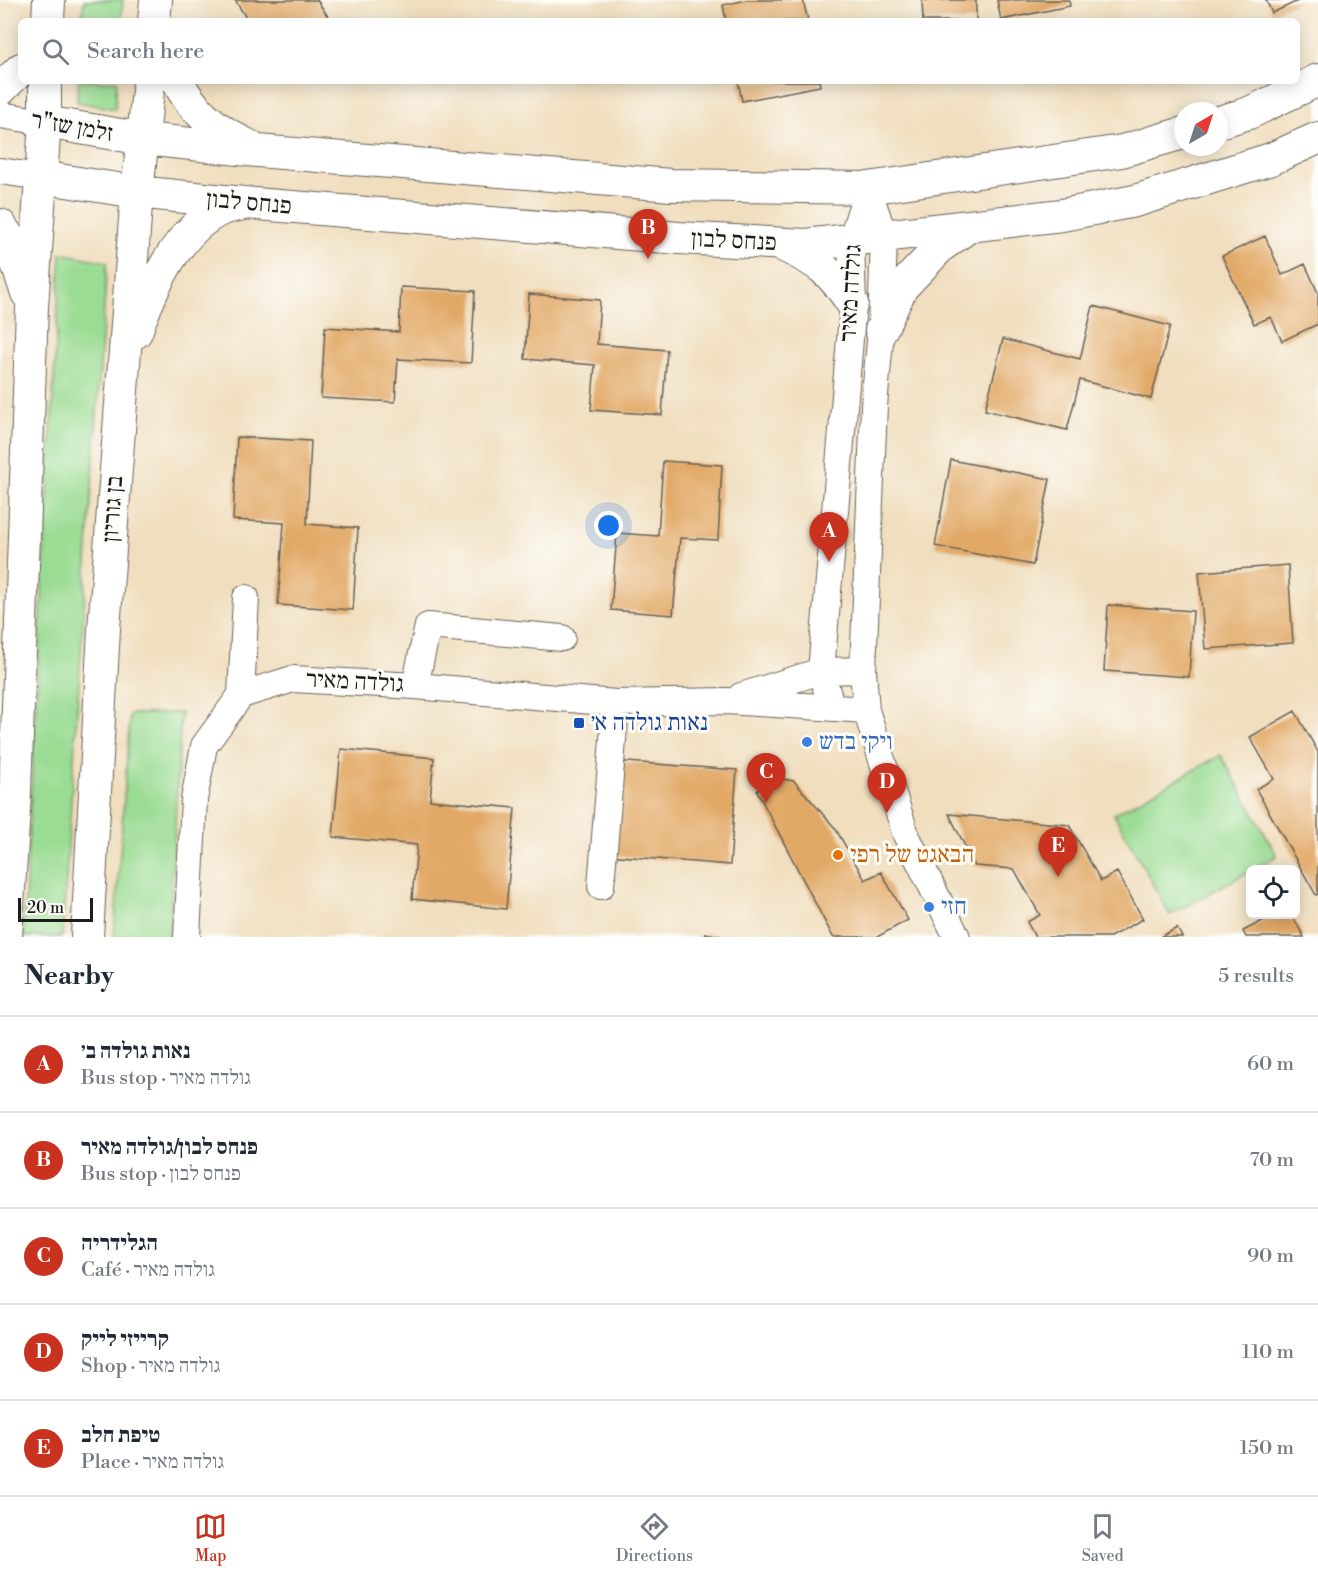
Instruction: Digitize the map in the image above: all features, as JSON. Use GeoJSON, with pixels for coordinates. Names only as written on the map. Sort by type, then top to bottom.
{"type":"FeatureCollection","features":[{"type":"Feature","properties":{"kind":"main road"},"geometry":{"type":"LineString","coordinates":[[154,18],[156,0]]}},
{"type":"Feature","properties":{"kind":"main road"},"geometry":{"type":"LineString","coordinates":[[0,90],[18,72]]}},
{"type":"Feature","properties":{"kind":"main road"},"geometry":{"type":"LineString","coordinates":[[1228,119],[1249,113],[1318,80]]}},
{"type":"Feature","properties":{"kind":"main road"},"geometry":{"type":"LineString","coordinates":[[6,937],[15,793],[32,307],[45,122],[45,84]]}},
{"type":"Feature","properties":{"kind":"main road","name":"בן גוריון"},"geometry":{"type":"LineString","coordinates":[[87,937],[104,628],[137,192],[149,84]]}},
{"type":"Feature","properties":{"kind":"main road"},"geometry":{"type":"LineString","coordinates":[[180,84],[196,108],[214,126],[258,151]]}},
{"type":"Feature","properties":{"kind":"main road","name":"זלמן שז\"ר"},"geometry":{"type":"LineString","coordinates":[[45,122],[144,139]]}},
{"type":"Feature","properties":{"kind":"main road"},"geometry":{"type":"LineString","coordinates":[[144,139],[258,151],[671,185],[868,188],[1122,152],[1174,136]]}},
{"type":"Feature","properties":{"kind":"main road","name":"פנחס לבון"},"geometry":{"type":"LineString","coordinates":[[137,192],[244,203],[679,238],[806,244],[851,241],[1062,214],[1135,201],[1271,159],[1318,138]]}},
{"type":"Feature","properties":{"kind":"main road"},"geometry":{"type":"LineString","coordinates":[[40,177],[137,192]]}},
{"type":"Feature","properties":{"kind":"main road"},"geometry":{"type":"LineString","coordinates":[[124,367],[145,307],[164,266],[185,239],[204,221],[220,211],[244,203]]}},
{"type":"Feature","properties":{"kind":"main road"},"geometry":{"type":"LineString","coordinates":[[882,330],[902,287],[941,246],[974,224]]}},
{"type":"Feature","properties":{"kind":"main road"},"geometry":{"type":"LineString","coordinates":[[0,225],[7,235],[32,307]]}},
{"type":"Feature","properties":{"kind":"main road"},"geometry":{"type":"LineString","coordinates":[[777,243],[814,261],[839,284],[852,303]]}},
{"type":"Feature","properties":{"kind":"street","name":"זלמן שז\"ר"},"geometry":{"type":"LineString","coordinates":[[0,115],[45,122]]}},
{"type":"Feature","properties":{"kind":"street"},"geometry":{"type":"LineString","coordinates":[[0,171],[40,177]]}},
{"type":"Feature","properties":{"kind":"street","name":"גולדה מאיר"},"geometry":{"type":"LineString","coordinates":[[868,188],[884,236],[882,330],[874,406],[863,670],[866,710],[906,835],[957,937]]}},
{"type":"Feature","properties":{"kind":"street","name":"גולדה מאיר"},"geometry":{"type":"LineString","coordinates":[[832,708],[821,671],[852,303],[851,241],[868,188]]}},
{"type":"Feature","properties":{"kind":"street"},"geometry":{"type":"LineString","coordinates":[[843,405],[874,406]]}},
{"type":"Feature","properties":{"kind":"street"},"geometry":{"type":"LineString","coordinates":[[187,937],[194,800],[204,746],[241,695],[246,598]]}},
{"type":"Feature","properties":{"kind":"street"},"geometry":{"type":"LineString","coordinates":[[415,686],[428,626],[562,638]]}},
{"type":"Feature","properties":{"kind":"street","name":"גולדה מאיר"},"geometry":{"type":"LineString","coordinates":[[727,701],[821,671],[863,670]]}},
{"type":"Feature","properties":{"kind":"street","name":"גולדה מאיר"},"geometry":{"type":"LineString","coordinates":[[241,695],[292,679],[415,686],[616,703],[727,701],[866,710]]}},
{"type":"Feature","properties":{"kind":"street"},"geometry":{"type":"LineString","coordinates":[[601,886],[616,703]]}},
{"type":"Feature","properties":{"kind":"green space"},"geometry":{"type":"Polygon","coordinates":[[[84,0],[123,0],[121,18],[82,18],[84,0]]]}},
{"type":"Feature","properties":{"kind":"green space"},"geometry":{"type":"Polygon","coordinates":[[[78,84],[117,84],[115,109],[77,102],[78,84]]]}},
{"type":"Feature","properties":{"kind":"green space"},"geometry":{"type":"Polygon","coordinates":[[[61,253],[107,262],[62,937],[23,937],[61,253]]]}},
{"type":"Feature","properties":{"kind":"green space"},"geometry":{"type":"Polygon","coordinates":[[[181,713],[169,937],[114,937],[130,714],[181,713]]]}},
{"type":"Feature","properties":{"kind":"green space"},"geometry":{"type":"Polygon","coordinates":[[[1221,755],[1277,856],[1261,865],[1246,865],[1246,873],[1170,915],[1114,814],[1221,755]]]}},
{"type":"Feature","properties":{"kind":"building"},"geometry":{"type":"Polygon","coordinates":[[[235,0],[317,0],[329,18],[246,18],[235,0]]]}},
{"type":"Feature","properties":{"kind":"building"},"geometry":{"type":"Polygon","coordinates":[[[747,0],[803,0],[807,18],[725,18],[723,5],[747,0]]]}},
{"type":"Feature","properties":{"kind":"building"},"geometry":{"type":"Polygon","coordinates":[[[922,0],[976,0],[976,18],[923,18],[922,0]]]}},
{"type":"Feature","properties":{"kind":"building"},"geometry":{"type":"Polygon","coordinates":[[[997,0],[1069,0],[1070,6],[1001,18],[997,0]]]}},
{"type":"Feature","properties":{"kind":"building"},"geometry":{"type":"Polygon","coordinates":[[[1266,0],[1300,0],[1272,13],[1266,0]]]}},
{"type":"Feature","properties":{"kind":"building"},"geometry":{"type":"Polygon","coordinates":[[[739,84],[820,84],[820,86],[742,101],[739,84]]]}},
{"type":"Feature","properties":{"kind":"building"},"geometry":{"type":"Polygon","coordinates":[[[1265,236],[1282,275],[1305,264],[1318,293],[1318,324],[1282,341],[1271,317],[1254,324],[1222,256],[1265,236]]]}},
{"type":"Feature","properties":{"kind":"building"},"geometry":{"type":"Polygon","coordinates":[[[401,287],[475,291],[471,363],[398,359],[395,402],[321,398],[325,327],[399,332],[401,287]]]}},
{"type":"Feature","properties":{"kind":"building"},"geometry":{"type":"Polygon","coordinates":[[[529,294],[600,300],[597,344],[667,350],[662,415],[591,410],[595,365],[525,359],[529,294]]]}},
{"type":"Feature","properties":{"kind":"building"},"geometry":{"type":"Polygon","coordinates":[[[1093,306],[1170,326],[1151,399],[1080,380],[1067,430],[985,410],[1003,339],[1080,359],[1093,306]]]}},
{"type":"Feature","properties":{"kind":"building"},"geometry":{"type":"Polygon","coordinates":[[[237,437],[311,441],[307,524],[358,528],[353,610],[278,605],[284,523],[233,520],[237,437]]]}},
{"type":"Feature","properties":{"kind":"building"},"geometry":{"type":"Polygon","coordinates":[[[951,460],[1050,479],[1033,565],[935,546],[951,460]]]}},
{"type":"Feature","properties":{"kind":"building"},"geometry":{"type":"Polygon","coordinates":[[[663,461],[722,465],[718,540],[680,538],[673,615],[611,610],[617,533],[658,536],[663,461]]]}},
{"type":"Feature","properties":{"kind":"building"},"geometry":{"type":"Polygon","coordinates":[[[1288,565],[1293,643],[1205,649],[1199,572],[1288,565]]]}},
{"type":"Feature","properties":{"kind":"building"},"geometry":{"type":"Polygon","coordinates":[[[1108,605],[1193,611],[1189,677],[1104,671],[1108,605]]]}},
{"type":"Feature","properties":{"kind":"building"},"geometry":{"type":"Polygon","coordinates":[[[1295,711],[1318,752],[1318,894],[1316,895],[1256,789],[1274,779],[1250,737],[1295,711]]]}},
{"type":"Feature","properties":{"kind":"building"},"geometry":{"type":"Polygon","coordinates":[[[341,749],[434,758],[430,800],[515,808],[506,909],[412,899],[417,845],[333,837],[341,749]]]}},
{"type":"Feature","properties":{"kind":"building"},"geometry":{"type":"Polygon","coordinates":[[[613,761],[737,770],[730,865],[607,855],[613,761]]]}},
{"type":"Feature","properties":{"kind":"building"},"geometry":{"type":"Polygon","coordinates":[[[770,777],[794,781],[835,828],[865,880],[881,872],[908,920],[877,937],[833,937],[757,791],[770,777]]]}},
{"type":"Feature","properties":{"kind":"building"},"geometry":{"type":"Polygon","coordinates":[[[949,814],[1069,825],[1101,881],[1117,872],[1143,919],[1110,937],[1035,937],[1027,922],[1040,915],[1014,869],[975,866],[949,814]]]}},
{"type":"Feature","properties":{"kind":"building"},"geometry":{"type":"Polygon","coordinates":[[[1266,919],[1294,919],[1304,937],[1246,937],[1243,931],[1266,919]]]}},
{"type":"Feature","properties":{"kind":"building"},"geometry":{"type":"Polygon","coordinates":[[[1177,928],[1182,937],[1160,937],[1177,928]]]}},
{"type":"Feature","properties":{"kind":"building"},"geometry":{"type":"Polygon","coordinates":[[[705,933],[720,936],[720,937],[704,937],[705,933]]]}},
{"type":"Feature","properties":{"kind":"place","name":"פנחס לבון/גולדה מאיר"},"geometry":{"type":"Point","coordinates":[648,259]}},
{"type":"Feature","properties":{"kind":"place","name":"נאות גולדה ב׳"},"geometry":{"type":"Point","coordinates":[829,562]}},
{"type":"Feature","properties":{"kind":"place","name":"נאות גולדה א׳"},"geometry":{"type":"Point","coordinates":[579,723]}},
{"type":"Feature","properties":{"kind":"place","name":"ויקי בדש"},"geometry":{"type":"Point","coordinates":[807,742]}},
{"type":"Feature","properties":{"kind":"place","name":"הגלידריה"},"geometry":{"type":"Point","coordinates":[766,803]}},
{"type":"Feature","properties":{"kind":"place","name":"קרייזי לייק"},"geometry":{"type":"Point","coordinates":[887,813]}},
{"type":"Feature","properties":{"kind":"place","name":"הבאגט של רפי"},"geometry":{"type":"Point","coordinates":[838,855]}},
{"type":"Feature","properties":{"kind":"place","name":"טיפת חלב"},"geometry":{"type":"Point","coordinates":[1058,877]}},
{"type":"Feature","properties":{"kind":"place","name":"חזי"},"geometry":{"type":"Point","coordinates":[929,907]}}]}
